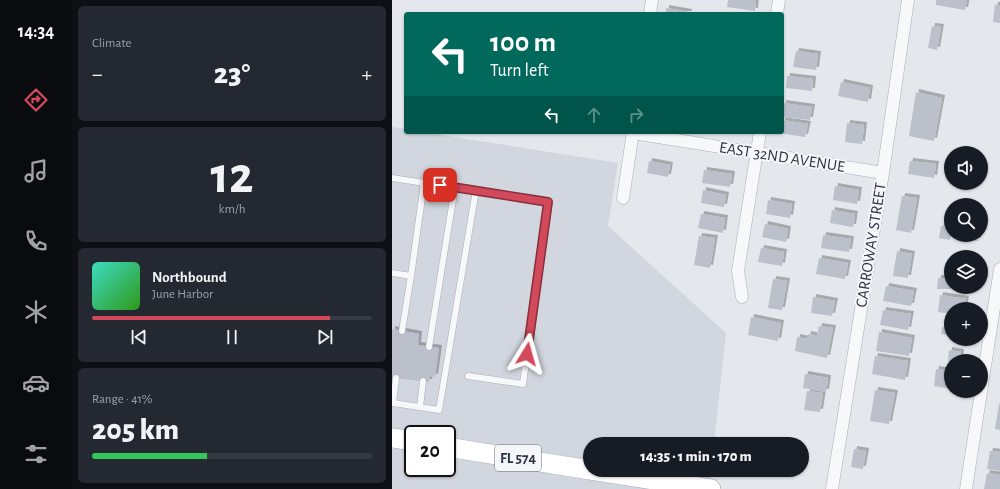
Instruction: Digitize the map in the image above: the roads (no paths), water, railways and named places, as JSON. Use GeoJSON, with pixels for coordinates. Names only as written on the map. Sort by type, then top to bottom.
{"type":"FeatureCollection","features":[{"type":"Feature","properties":{"kind":"main road"},"geometry":{"type":"LineString","coordinates":[[392,438],[404,440]]}},
{"type":"Feature","properties":{"kind":"main road","name":"FL 574"},"geometry":{"type":"LineString","coordinates":[[456,448],[583,469]]}},
{"type":"Feature","properties":{"kind":"main road","name":"FL 574"},"geometry":{"type":"LineString","coordinates":[[621,477],[639,481],[711,489]]}},
{"type":"Feature","properties":{"kind":"street"},"geometry":{"type":"LineString","coordinates":[[650,12],[652,0]]}},
{"type":"Feature","properties":{"kind":"street"},"geometry":{"type":"LineString","coordinates":[[777,12],[779,0]]}},
{"type":"Feature","properties":{"kind":"street","name":"CARROWAY STREET"},"geometry":{"type":"LineString","coordinates":[[832,489],[883,173],[908,0]]}},
{"type":"Feature","properties":{"kind":"street"},"geometry":{"type":"LineString","coordinates":[[623,198],[633,134]]}},
{"type":"Feature","properties":{"kind":"street","name":"EAST 32ND AVENUE"},"geometry":{"type":"LineString","coordinates":[[645,134],[883,173]]}},
{"type":"Feature","properties":{"kind":"street"},"geometry":{"type":"LineString","coordinates":[[742,297],[738,271],[760,134]]}},
{"type":"Feature","properties":{"kind":"street"},"geometry":{"type":"LineString","coordinates":[[966,489],[1000,269]]}},
{"type":"Feature","properties":{"kind":"lane"},"geometry":{"type":"LineString","coordinates":[[392,178],[548,202],[523,384],[468,376]]}},
{"type":"Feature","properties":{"kind":"lane"},"geometry":{"type":"LineString","coordinates":[[402,331],[424,183]]}},
{"type":"Feature","properties":{"kind":"lane"},"geometry":{"type":"LineString","coordinates":[[429,346],[455,187]]}},
{"type":"Feature","properties":{"kind":"lane"},"geometry":{"type":"LineString","coordinates":[[396,378],[392,404],[439,410],[476,190]]}},
{"type":"Feature","properties":{"kind":"lane"},"geometry":{"type":"LineString","coordinates":[[392,273],[410,276]]}},
{"type":"Feature","properties":{"kind":"lane"},"geometry":{"type":"LineString","coordinates":[[420,407],[423,382]]}}]}
